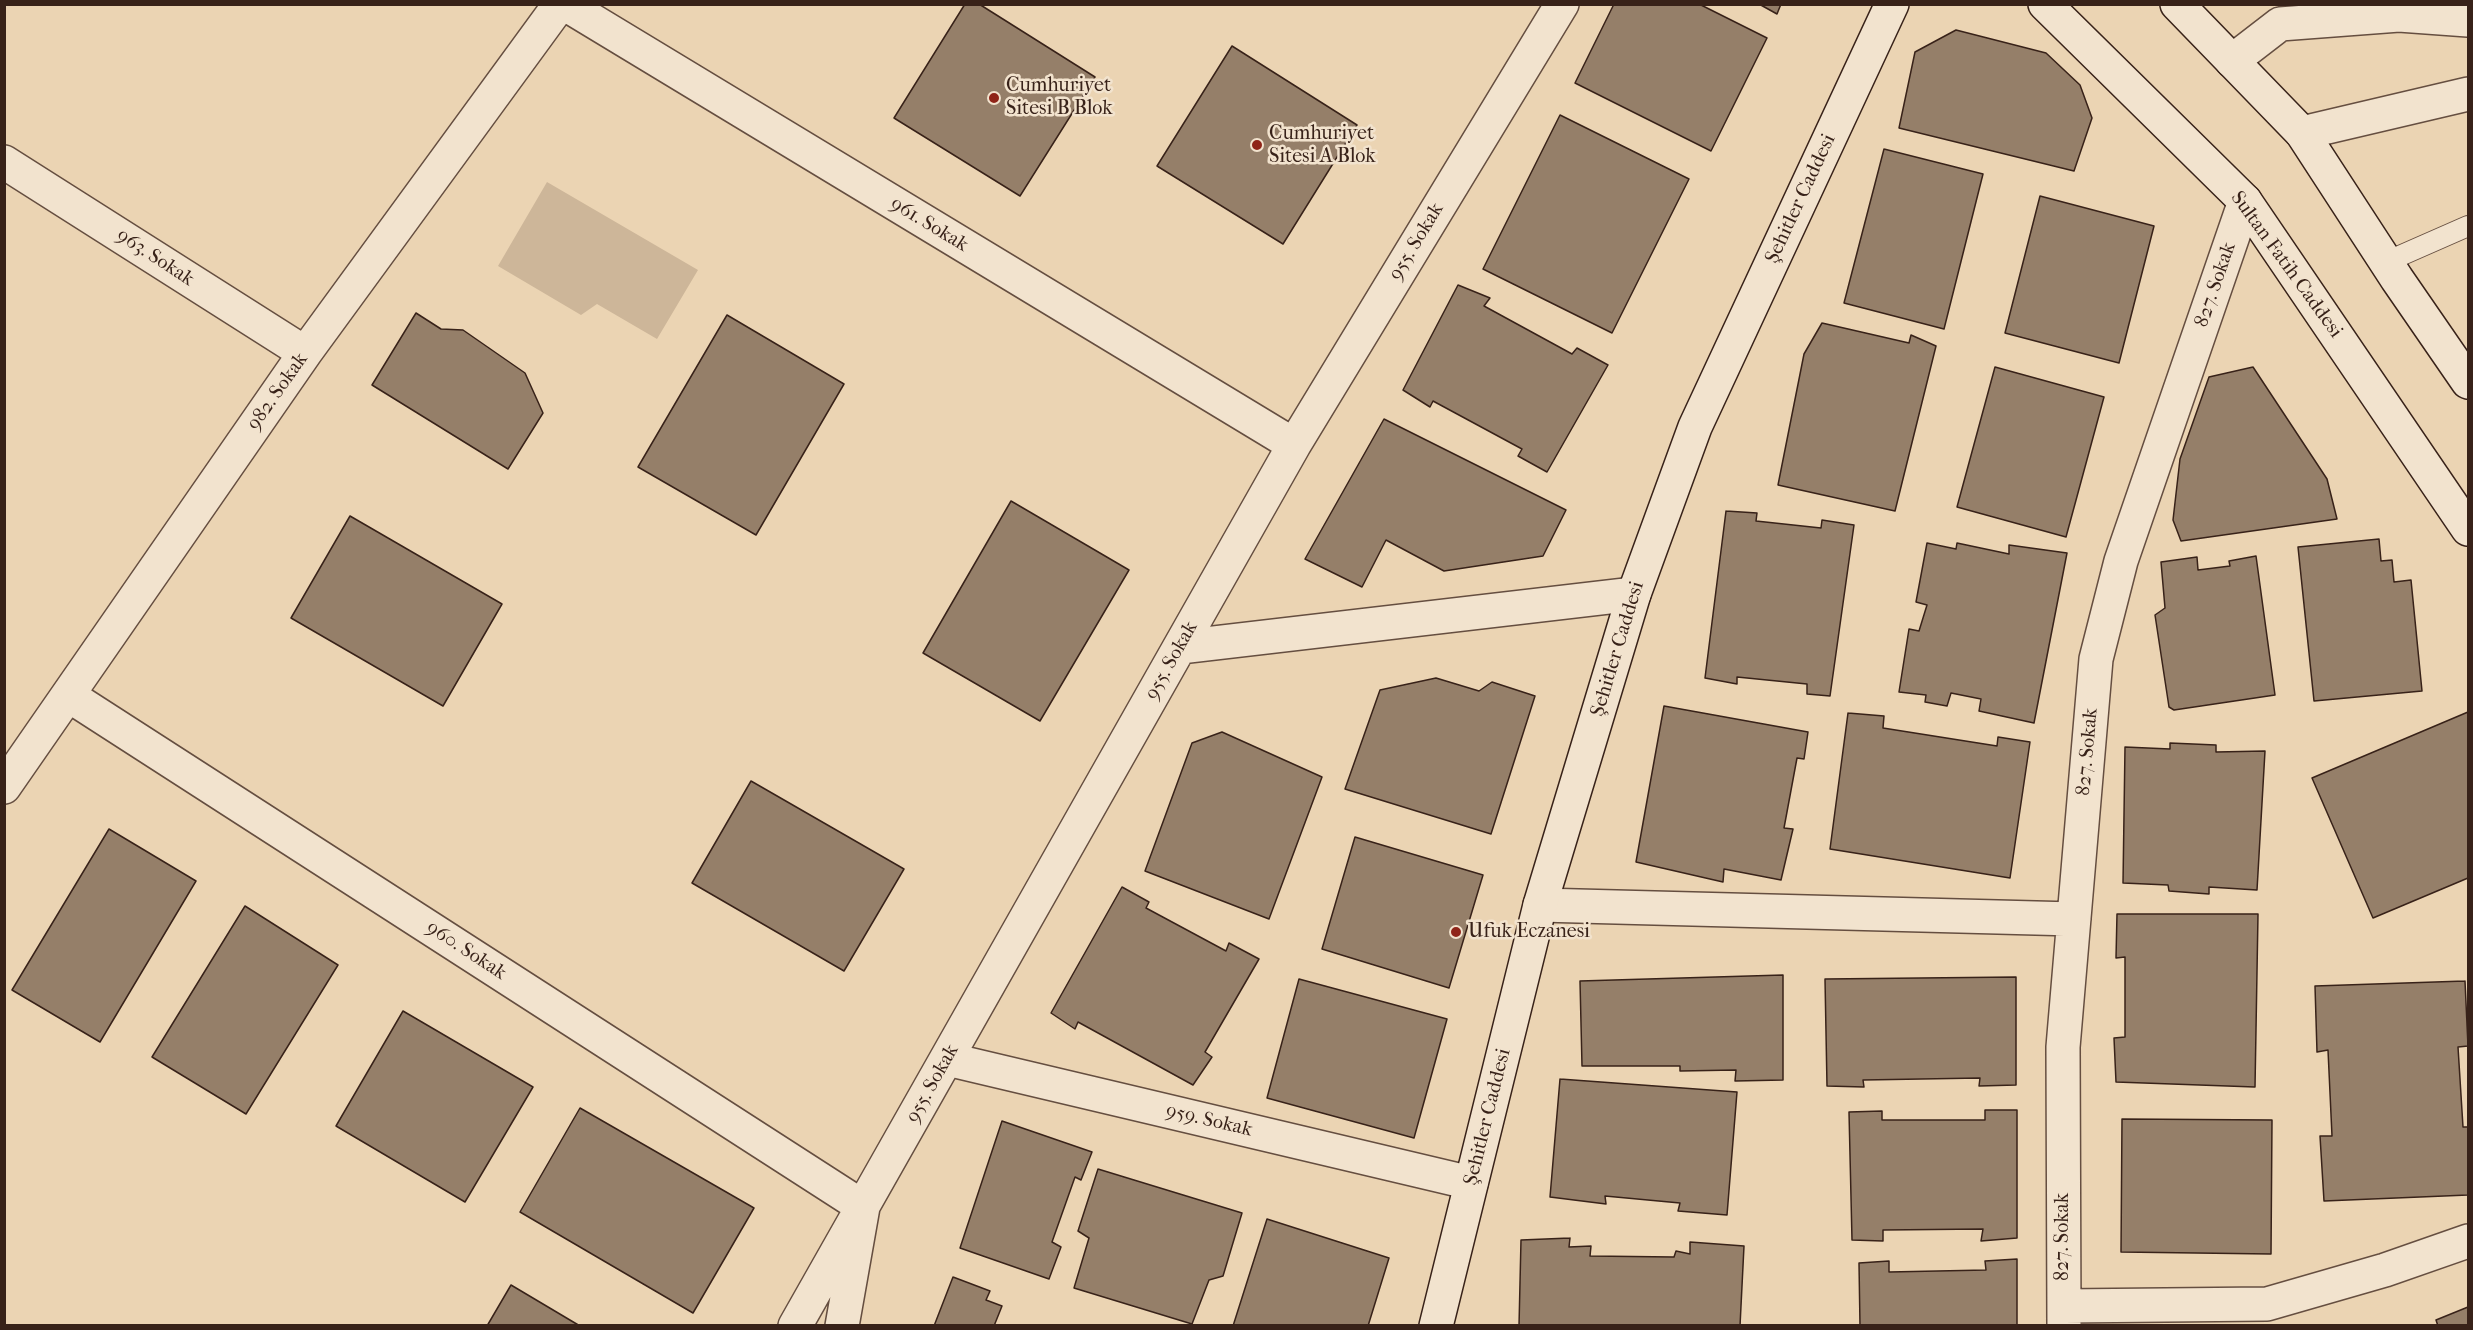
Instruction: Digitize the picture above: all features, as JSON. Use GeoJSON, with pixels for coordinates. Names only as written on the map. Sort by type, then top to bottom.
{"type":"FeatureCollection","features":[{"type":"Feature","properties":{"kind":"street","name":"982. Sokak"},"geometry":{"type":"LineString","coordinates":[[4,787],[304,353],[560,4]]}},
{"type":"Feature","properties":{"kind":"street","name":"961. Sokak"},"geometry":{"type":"LineString","coordinates":[[565,4],[1293,445]]}},
{"type":"Feature","properties":{"kind":"street","name":"955. Sokak"},"geometry":{"type":"LineString","coordinates":[[795,1326],[1293,445],[1562,4]]}},
{"type":"Feature","properties":{"kind":"street","name":"Şehitler Caddesi"},"geometry":{"type":"LineString","coordinates":[[1436,1326],[1540,905],[1634,594],[1695,427],[1892,4]]}},
{"type":"Feature","properties":{"kind":"street","name":"Sultan Fatih Caddesi"},"geometry":{"type":"LineString","coordinates":[[2044,4],[2245,201],[2469,529]]}},
{"type":"Feature","properties":{"kind":"street"},"geometry":{"type":"LineString","coordinates":[[2177,4],[2302,133],[2386,262],[2469,382]]}},
{"type":"Feature","properties":{"kind":"street"},"geometry":{"type":"LineString","coordinates":[[2232,61],[2280,24],[2399,15],[2469,20]]}},
{"type":"Feature","properties":{"kind":"street"},"geometry":{"type":"LineString","coordinates":[[2302,133],[2469,94]]}},
{"type":"Feature","properties":{"kind":"street","name":"963. Sokak"},"geometry":{"type":"LineString","coordinates":[[4,162],[304,353]]}},
{"type":"Feature","properties":{"kind":"street","name":"827. Sokak"},"geometry":{"type":"LineString","coordinates":[[2064,1316],[2063,1047],[2096,659],[2121,561],[2245,201]]}},
{"type":"Feature","properties":{"kind":"street"},"geometry":{"type":"LineString","coordinates":[[1180,647],[1634,594]]}},
{"type":"Feature","properties":{"kind":"street","name":"960. Sokak"},"geometry":{"type":"LineString","coordinates":[[68,695],[863,1207]]}},
{"type":"Feature","properties":{"kind":"street"},"geometry":{"type":"LineString","coordinates":[[1540,905],[2074,919]]}},
{"type":"Feature","properties":{"kind":"street","name":"959. Sokak"},"geometry":{"type":"LineString","coordinates":[[947,1059],[1471,1184]]}},
{"type":"Feature","properties":{"kind":"street"},"geometry":{"type":"LineString","coordinates":[[842,1326],[863,1207]]}},
{"type":"Feature","properties":{"kind":"street"},"geometry":{"type":"LineString","coordinates":[[2064,1316],[2267,1304],[2385,1270],[2469,1242]]}},
{"type":"Feature","properties":{"kind":"lane"},"geometry":{"type":"LineString","coordinates":[[2386,262],[2469,226]]}},
{"type":"Feature","properties":{"kind":"shaded area"},"geometry":{"type":"Polygon","coordinates":[[[547,182],[698,270],[657,339],[597,304],[581,315],[498,266],[547,182]]]}},
{"type":"Feature","properties":{"kind":"building","name":"Cumhuriyet Sitesi B Blok"},"geometry":{"type":"Polygon","coordinates":[[[965,4],[979,4],[1095,77],[1020,196],[894,118],[965,4]]]}},
{"type":"Feature","properties":{"kind":"building"},"geometry":{"type":"Polygon","coordinates":[[[1614,4],[1699,4],[1767,38],[1711,151],[1575,83],[1614,4]]]}},
{"type":"Feature","properties":{"kind":"building"},"geometry":{"type":"Polygon","coordinates":[[[1759,4],[1781,4],[1777,14],[1759,4]]]}},
{"type":"Feature","properties":{"kind":"building"},"geometry":{"type":"Polygon","coordinates":[[[1956,30],[2046,53],[2080,85],[2092,118],[2074,171],[1899,128],[1915,52],[1956,30]]]}},
{"type":"Feature","properties":{"kind":"building","name":"Cumhuriyet Sitesi A Blok"},"geometry":{"type":"Polygon","coordinates":[[[1232,46],[1357,125],[1283,244],[1157,166],[1232,46]]]}},
{"type":"Feature","properties":{"kind":"building"},"geometry":{"type":"Polygon","coordinates":[[[1560,115],[1689,179],[1612,333],[1483,269],[1560,115]]]}},
{"type":"Feature","properties":{"kind":"building"},"geometry":{"type":"Polygon","coordinates":[[[1884,149],[1983,174],[1944,329],[1844,303],[1884,149]]]}},
{"type":"Feature","properties":{"kind":"building"},"geometry":{"type":"Polygon","coordinates":[[[2040,196],[2154,226],[2119,363],[2005,333],[2040,196]]]}},
{"type":"Feature","properties":{"kind":"building"},"geometry":{"type":"Polygon","coordinates":[[[1458,285],[1490,298],[1484,306],[1572,354],[1577,348],[1608,365],[1547,472],[1518,456],[1522,449],[1433,401],[1430,407],[1403,390],[1458,285]]]}},
{"type":"Feature","properties":{"kind":"building"},"geometry":{"type":"Polygon","coordinates":[[[416,313],[441,329],[463,330],[525,373],[543,413],[508,469],[372,385],[416,313]]]}},
{"type":"Feature","properties":{"kind":"building"},"geometry":{"type":"Polygon","coordinates":[[[727,315],[844,384],[756,535],[638,467],[727,315]]]}},
{"type":"Feature","properties":{"kind":"building"},"geometry":{"type":"Polygon","coordinates":[[[1822,323],[1909,343],[1911,335],[1936,346],[1895,511],[1778,485],[1804,354],[1822,323]]]}},
{"type":"Feature","properties":{"kind":"building"},"geometry":{"type":"Polygon","coordinates":[[[1995,367],[2104,397],[2066,537],[1957,507],[1995,367]]]}},
{"type":"Feature","properties":{"kind":"building"},"geometry":{"type":"Polygon","coordinates":[[[2253,367],[2327,479],[2337,519],[2181,541],[2173,520],[2180,459],[2209,377],[2253,367]]]}},
{"type":"Feature","properties":{"kind":"building"},"geometry":{"type":"Polygon","coordinates":[[[1384,419],[1566,510],[1543,556],[1444,571],[1386,540],[1362,587],[1305,559],[1384,419]]]}},
{"type":"Feature","properties":{"kind":"building"},"geometry":{"type":"Polygon","coordinates":[[[1011,501],[1129,570],[1040,721],[923,653],[1011,501]]]}},
{"type":"Feature","properties":{"kind":"building"},"geometry":{"type":"Polygon","coordinates":[[[1726,511],[1757,513],[1756,521],[1821,528],[1822,520],[1854,525],[1830,696],[1807,694],[1807,684],[1737,677],[1737,684],[1705,678],[1726,511]]]}},
{"type":"Feature","properties":{"kind":"building"},"geometry":{"type":"Polygon","coordinates":[[[350,516],[502,604],[443,706],[291,618],[350,516]]]}},
{"type":"Feature","properties":{"kind":"building"},"geometry":{"type":"Polygon","coordinates":[[[2379,539],[2381,561],[2392,560],[2394,582],[2411,580],[2422,691],[2314,701],[2298,547],[2379,539]]]}},
{"type":"Feature","properties":{"kind":"building"},"geometry":{"type":"Polygon","coordinates":[[[1927,543],[1956,549],[1957,543],[2009,554],[2009,545],[2067,553],[2034,723],[1979,711],[1981,699],[1951,693],[1947,706],[1925,702],[1926,695],[1899,692],[1909,629],[1919,631],[1927,605],[1916,602],[1927,543]]]}},
{"type":"Feature","properties":{"kind":"building"},"geometry":{"type":"Polygon","coordinates":[[[2256,556],[2275,695],[2174,710],[2169,707],[2155,615],[2165,608],[2161,562],[2197,557],[2198,570],[2230,566],[2229,561],[2256,556]]]}},
{"type":"Feature","properties":{"kind":"building"},"geometry":{"type":"Polygon","coordinates":[[[1436,678],[1479,691],[1492,682],[1535,696],[1491,834],[1345,789],[1380,690],[1436,678]]]}},
{"type":"Feature","properties":{"kind":"building"},"geometry":{"type":"Polygon","coordinates":[[[1664,706],[1808,732],[1804,759],[1797,758],[1784,828],[1793,829],[1781,880],[1724,869],[1723,882],[1636,862],[1664,706]]]}},
{"type":"Feature","properties":{"kind":"building"},"geometry":{"type":"Polygon","coordinates":[[[2468,712],[2468,878],[2373,918],[2312,778],[2468,712]]]}},
{"type":"Feature","properties":{"kind":"building"},"geometry":{"type":"Polygon","coordinates":[[[1848,713],[1884,716],[1883,728],[1997,746],[1998,737],[2030,742],[2010,878],[1830,849],[1848,713]]]}},
{"type":"Feature","properties":{"kind":"building"},"geometry":{"type":"Polygon","coordinates":[[[1222,732],[1322,777],[1269,919],[1145,871],[1192,743],[1222,732]]]}},
{"type":"Feature","properties":{"kind":"building"},"geometry":{"type":"Polygon","coordinates":[[[2170,743],[2216,745],[2216,752],[2265,751],[2257,890],[2209,887],[2209,894],[2169,891],[2168,885],[2123,883],[2125,747],[2170,749],[2170,743]]]}},
{"type":"Feature","properties":{"kind":"building"},"geometry":{"type":"Polygon","coordinates":[[[751,781],[904,869],[844,971],[692,883],[751,781]]]}},
{"type":"Feature","properties":{"kind":"building"},"geometry":{"type":"Polygon","coordinates":[[[109,829],[196,881],[100,1042],[12,990],[109,829]]]}},
{"type":"Feature","properties":{"kind":"building"},"geometry":{"type":"Polygon","coordinates":[[[1355,837],[1483,875],[1449,988],[1322,949],[1355,837]]]}},
{"type":"Feature","properties":{"kind":"building"},"geometry":{"type":"Polygon","coordinates":[[[1122,887],[1149,902],[1146,908],[1226,951],[1229,943],[1259,959],[1205,1052],[1212,1057],[1193,1085],[1078,1022],[1075,1029],[1051,1013],[1122,887]]]}},
{"type":"Feature","properties":{"kind":"building"},"geometry":{"type":"Polygon","coordinates":[[[245,906],[338,965],[246,1114],[152,1057],[245,906]]]}},
{"type":"Feature","properties":{"kind":"building"},"geometry":{"type":"Polygon","coordinates":[[[2117,914],[2258,914],[2255,1087],[2116,1082],[2114,1038],[2125,1037],[2125,957],[2116,958],[2117,914]]]}},
{"type":"Feature","properties":{"kind":"building"},"geometry":{"type":"Polygon","coordinates":[[[1783,975],[1783,1080],[1735,1081],[1736,1070],[1680,1071],[1680,1066],[1582,1066],[1580,981],[1783,975]]]}},
{"type":"Feature","properties":{"kind":"building"},"geometry":{"type":"Polygon","coordinates":[[[2016,977],[2016,1085],[1979,1086],[1980,1078],[1863,1080],[1864,1087],[1827,1086],[1825,979],[2016,977]]]}},
{"type":"Feature","properties":{"kind":"building"},"geometry":{"type":"Polygon","coordinates":[[[1299,979],[1447,1019],[1414,1138],[1267,1098],[1299,979]]]}},
{"type":"Feature","properties":{"kind":"building"},"geometry":{"type":"Polygon","coordinates":[[[2465,981],[2468,1046],[2458,1047],[2463,1127],[2468,1127],[2468,1195],[2324,1201],[2320,1136],[2332,1136],[2328,1050],[2317,1052],[2315,986],[2465,981]]]}},
{"type":"Feature","properties":{"kind":"building"},"geometry":{"type":"Polygon","coordinates":[[[403,1011],[533,1087],[465,1202],[336,1126],[403,1011]]]}},
{"type":"Feature","properties":{"kind":"building"},"geometry":{"type":"Polygon","coordinates":[[[1560,1079],[1737,1092],[1727,1215],[1678,1211],[1680,1203],[1605,1196],[1606,1204],[1550,1197],[1560,1079]]]}},
{"type":"Feature","properties":{"kind":"building"},"geometry":{"type":"Polygon","coordinates":[[[580,1108],[754,1208],[693,1313],[520,1212],[580,1108]]]}},
{"type":"Feature","properties":{"kind":"building"},"geometry":{"type":"Polygon","coordinates":[[[1985,1110],[2017,1110],[2017,1238],[1981,1241],[1983,1229],[1883,1230],[1883,1241],[1852,1240],[1849,1112],[1882,1111],[1882,1120],[1985,1120],[1985,1110]]]}},
{"type":"Feature","properties":{"kind":"building"},"geometry":{"type":"Polygon","coordinates":[[[2122,1119],[2272,1120],[2271,1254],[2121,1252],[2122,1119]]]}},
{"type":"Feature","properties":{"kind":"building"},"geometry":{"type":"Polygon","coordinates":[[[1002,1121],[1092,1152],[1081,1180],[1075,1177],[1052,1242],[1061,1247],[1049,1279],[960,1248],[1002,1121]]]}},
{"type":"Feature","properties":{"kind":"building"},"geometry":{"type":"Polygon","coordinates":[[[1098,1169],[1242,1213],[1223,1276],[1209,1280],[1192,1324],[1074,1288],[1089,1238],[1078,1231],[1098,1169]]]}},
{"type":"Feature","properties":{"kind":"building"},"geometry":{"type":"Polygon","coordinates":[[[1267,1219],[1389,1258],[1368,1326],[1233,1326],[1267,1219]]]}},
{"type":"Feature","properties":{"kind":"building"},"geometry":{"type":"Polygon","coordinates":[[[1570,1238],[1569,1247],[1591,1246],[1590,1256],[1674,1257],[1676,1251],[1690,1254],[1690,1242],[1744,1246],[1740,1326],[1519,1326],[1521,1240],[1570,1238]]]}},
{"type":"Feature","properties":{"kind":"building"},"geometry":{"type":"Polygon","coordinates":[[[2017,1259],[2017,1326],[1860,1326],[1859,1263],[1889,1261],[1889,1272],[1986,1270],[1985,1261],[2017,1259]]]}},
{"type":"Feature","properties":{"kind":"building"},"geometry":{"type":"Polygon","coordinates":[[[953,1277],[990,1291],[986,1300],[1002,1306],[994,1326],[934,1326],[953,1277]]]}},
{"type":"Feature","properties":{"kind":"building"},"geometry":{"type":"Polygon","coordinates":[[[511,1285],[580,1326],[487,1326],[511,1285]]]}},
{"type":"Feature","properties":{"kind":"building"},"geometry":{"type":"Polygon","coordinates":[[[2468,1307],[2468,1326],[2438,1326],[2436,1320],[2468,1307]]]}},
{"type":"Feature","properties":{"kind":"place","name":"Cumhuriyet Sitesi B Blok"},"geometry":{"type":"Point","coordinates":[994,98]}},
{"type":"Feature","properties":{"kind":"place","name":"Cumhuriyet Sitesi A Blok"},"geometry":{"type":"Point","coordinates":[1257,145]}},
{"type":"Feature","properties":{"kind":"place","name":"Ufuk Eczanesi"},"geometry":{"type":"Point","coordinates":[1456,932]}}]}
